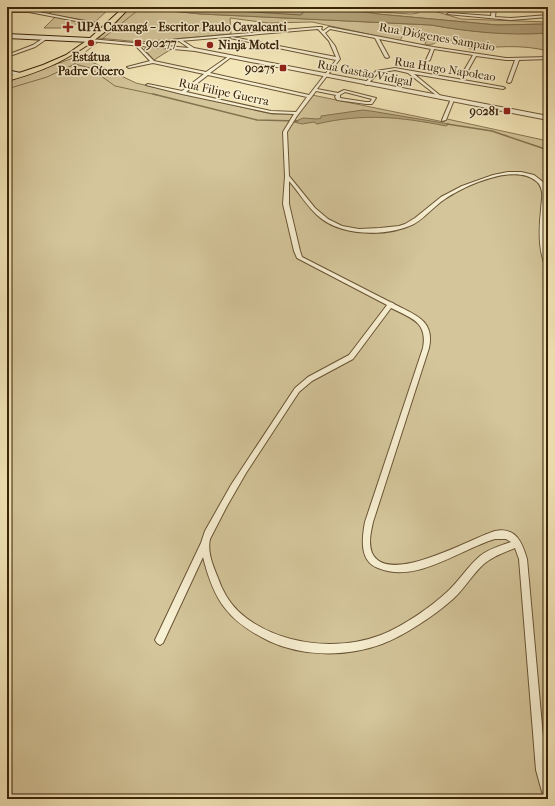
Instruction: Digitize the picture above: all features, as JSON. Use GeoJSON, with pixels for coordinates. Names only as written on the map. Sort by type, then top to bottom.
{"type":"FeatureCollection","features":[{"type":"Feature","properties":{"kind":"main road"},"geometry":{"type":"LineString","coordinates":[[7,79],[63,59],[90,40],[127,7]]}},
{"type":"Feature","properties":{"kind":"main road"},"geometry":{"type":"LineString","coordinates":[[92,28],[98,23]]}},
{"type":"Feature","properties":{"kind":"main road"},"geometry":{"type":"LineString","coordinates":[[8,73],[46,61],[80,39],[86,33]]}},
{"type":"Feature","properties":{"kind":"main road","name":"Rua Gastão Vidigal"},"geometry":{"type":"LineString","coordinates":[[7,36],[90,40]]}},
{"type":"Feature","properties":{"kind":"main road"},"geometry":{"type":"LineString","coordinates":[[8,73],[22,74]]}},
{"type":"Feature","properties":{"kind":"street"},"geometry":{"type":"LineString","coordinates":[[382,7],[406,10]]}},
{"type":"Feature","properties":{"kind":"street"},"geometry":{"type":"LineString","coordinates":[[493,18],[494,7]]}},
{"type":"Feature","properties":{"kind":"street"},"geometry":{"type":"LineString","coordinates":[[511,7],[548,10]]}},
{"type":"Feature","properties":{"kind":"street"},"geometry":{"type":"LineString","coordinates":[[7,11],[26,10],[98,23]]}},
{"type":"Feature","properties":{"kind":"street"},"geometry":{"type":"LineString","coordinates":[[449,14],[525,19],[548,16]]}},
{"type":"Feature","properties":{"kind":"street"},"geometry":{"type":"LineString","coordinates":[[318,28],[324,32],[335,50],[338,59]]}},
{"type":"Feature","properties":{"kind":"street"},"geometry":{"type":"LineString","coordinates":[[324,32],[329,28]]}},
{"type":"Feature","properties":{"kind":"street","name":"Rua Diógenes Sampaio"},"geometry":{"type":"LineString","coordinates":[[180,40],[329,28],[355,31],[376,37],[433,48],[517,60],[548,58]]}},
{"type":"Feature","properties":{"kind":"street"},"geometry":{"type":"LineString","coordinates":[[223,36],[338,59]]}},
{"type":"Feature","properties":{"kind":"street"},"geometry":{"type":"LineString","coordinates":[[376,37],[387,57]]}},
{"type":"Feature","properties":{"kind":"street"},"geometry":{"type":"LineString","coordinates":[[7,56],[34,46],[46,38]]}},
{"type":"Feature","properties":{"kind":"street","name":"Rua Gastão Vidigal"},"geometry":{"type":"LineString","coordinates":[[90,40],[195,50],[548,118]]}},
{"type":"Feature","properties":{"kind":"street"},"geometry":{"type":"LineString","coordinates":[[136,44],[180,40],[195,50]]}},
{"type":"Feature","properties":{"kind":"street"},"geometry":{"type":"LineString","coordinates":[[136,44],[153,62]]}},
{"type":"Feature","properties":{"kind":"street"},"geometry":{"type":"LineString","coordinates":[[179,48],[186,44]]}},
{"type":"Feature","properties":{"kind":"street"},"geometry":{"type":"LineString","coordinates":[[428,60],[433,48]]}},
{"type":"Feature","properties":{"kind":"street"},"geometry":{"type":"LineString","coordinates":[[464,74],[475,54]]}},
{"type":"Feature","properties":{"kind":"street"},"geometry":{"type":"LineString","coordinates":[[182,93],[229,57]]}},
{"type":"Feature","properties":{"kind":"street"},"geometry":{"type":"LineString","coordinates":[[338,59],[288,125],[285,132],[287,176],[286,204],[297,251],[300,258],[391,304],[423,323],[427,329],[428,340],[369,522],[366,545],[369,555],[375,562],[383,567],[393,570],[419,565],[437,559],[496,535],[508,536],[517,543],[524,559],[541,770],[548,795]]}},
{"type":"Feature","properties":{"kind":"street"},"geometry":{"type":"LineString","coordinates":[[509,82],[517,60]]}},
{"type":"Feature","properties":{"kind":"street"},"geometry":{"type":"LineString","coordinates":[[129,67],[153,62],[310,96]]}},
{"type":"Feature","properties":{"kind":"street","name":"Rua Hugo Napoleao"},"geometry":{"type":"LineString","coordinates":[[366,84],[374,74],[391,69],[503,88]]}},
{"type":"Feature","properties":{"kind":"street"},"geometry":{"type":"LineString","coordinates":[[408,71],[441,98]]}},
{"type":"Feature","properties":{"kind":"street","name":"Rua Filipe Guerra"},"geometry":{"type":"LineString","coordinates":[[148,85],[271,112],[296,114]]}},
{"type":"Feature","properties":{"kind":"street"},"geometry":{"type":"LineString","coordinates":[[315,90],[339,94],[344,91],[374,98],[371,103],[366,103],[338,99],[337,97],[339,94]]}},
{"type":"Feature","properties":{"kind":"street"},"geometry":{"type":"LineString","coordinates":[[444,120],[452,100]]}},
{"type":"Feature","properties":{"kind":"street"},"geometry":{"type":"LineString","coordinates":[[287,176],[311,206],[327,221],[345,229],[359,230],[391,228],[417,220],[442,199],[457,190],[484,179],[509,173],[532,175],[540,181],[545,189],[542,212],[545,254],[548,266]]}},
{"type":"Feature","properties":{"kind":"street"},"geometry":{"type":"LineString","coordinates":[[160,640],[224,503],[297,390],[310,379],[351,357],[391,304]]}},
{"type":"Feature","properties":{"kind":"street"},"geometry":{"type":"LineString","coordinates":[[205,542],[216,589],[230,611],[241,620],[282,642],[299,647],[315,648],[343,648],[381,640],[396,632],[450,595],[483,559],[517,543]]}},
{"type":"Feature","properties":{"kind":"shaded area"},"geometry":{"type":"Polygon","coordinates":[[[60,7],[111,7],[95,22],[48,14],[60,7]]]}},
{"type":"Feature","properties":{"kind":"shaded area"},"geometry":{"type":"Polygon","coordinates":[[[131,7],[201,14],[431,25],[518,34],[548,33],[548,51],[528,47],[470,49],[462,42],[442,39],[434,44],[427,45],[425,44],[426,40],[424,39],[424,35],[404,33],[400,41],[312,22],[268,23],[230,18],[231,34],[140,42],[98,38],[131,7]]]}},
{"type":"Feature","properties":{"kind":"shaded area"},"geometry":{"type":"Polygon","coordinates":[[[421,7],[461,19],[548,22],[548,24],[497,25],[378,14],[364,11],[411,14],[418,13],[421,7]]]}},
{"type":"Feature","properties":{"kind":"shaded area"},"geometry":{"type":"Polygon","coordinates":[[[55,17],[79,21],[71,28],[44,28],[55,17]]]}},
{"type":"Feature","properties":{"kind":"shaded area"},"geometry":{"type":"Polygon","coordinates":[[[148,46],[173,48],[154,60],[144,49],[148,46]]]}},
{"type":"Feature","properties":{"kind":"shaded area"},"geometry":{"type":"Polygon","coordinates":[[[73,58],[90,61],[136,83],[272,114],[298,114],[312,95],[444,122],[447,119],[548,141],[548,799],[7,799],[7,82],[73,58]]]}},
{"type":"Feature","properties":{"kind":"water"},"geometry":{"type":"Polygon","coordinates":[[[131,7],[258,7],[362,12],[497,25],[548,24],[548,33],[489,33],[431,25],[201,14],[131,7]]]}},
{"type":"Feature","properties":{"kind":"water"},"geometry":{"type":"Polygon","coordinates":[[[363,110],[449,124],[446,126],[413,120],[366,117],[350,118],[317,124],[314,122],[302,124],[294,122],[303,118],[318,119],[321,118],[321,116],[363,110]]]}},
{"type":"Feature","properties":{"kind":"waterway"},"geometry":{"type":"LineString","coordinates":[[102,39],[142,7]]}},
{"type":"Feature","properties":{"kind":"waterway"},"geometry":{"type":"LineString","coordinates":[[75,64],[74,61],[97,43]]}},
{"type":"Feature","properties":{"kind":"waterway"},"geometry":{"type":"LineString","coordinates":[[7,89],[47,77],[75,64]]}},
{"type":"Feature","properties":{"kind":"waterway"},"geometry":{"type":"LineString","coordinates":[[75,64],[90,68],[115,86],[157,95]]}},
{"type":"Feature","properties":{"kind":"waterway"},"geometry":{"type":"LineString","coordinates":[[153,94],[157,95]]}},
{"type":"Feature","properties":{"kind":"waterway"},"geometry":{"type":"LineString","coordinates":[[157,95],[257,120],[298,121]]}},
{"type":"Feature","properties":{"kind":"waterway"},"geometry":{"type":"LineString","coordinates":[[447,124],[492,131],[548,150]]}},
{"type":"Feature","properties":{"kind":"place","name":"UPA Caxangá – Escritor Paulo Cavalcanti"},"geometry":{"type":"Point","coordinates":[68,27]}},
{"type":"Feature","properties":{"kind":"place","name":"Estátua Padre Cícero"},"geometry":{"type":"Point","coordinates":[91,43]}},
{"type":"Feature","properties":{"kind":"place","name":"90277"},"geometry":{"type":"Point","coordinates":[138,43]}},
{"type":"Feature","properties":{"kind":"place","name":"Ninja Motel"},"geometry":{"type":"Point","coordinates":[210,45]}},
{"type":"Feature","properties":{"kind":"place","name":"90275"},"geometry":{"type":"Point","coordinates":[283,68]}},
{"type":"Feature","properties":{"kind":"place","name":"90281"},"geometry":{"type":"Point","coordinates":[507,111]}}]}
